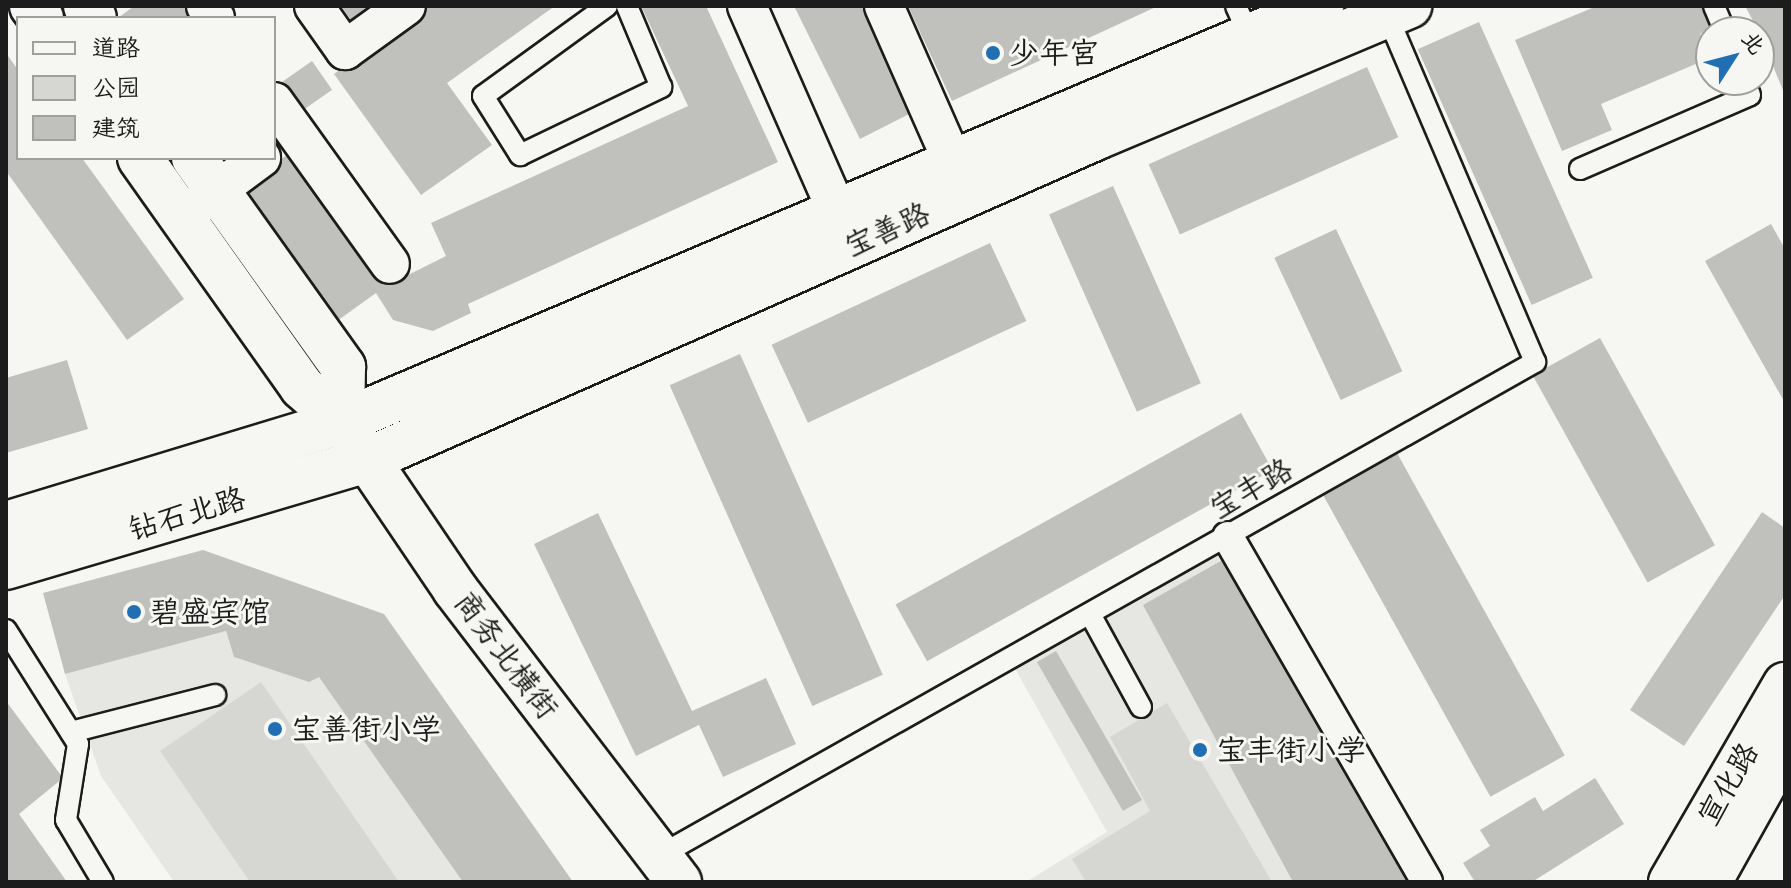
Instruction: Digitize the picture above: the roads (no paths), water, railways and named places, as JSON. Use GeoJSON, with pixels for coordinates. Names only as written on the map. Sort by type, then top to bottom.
{"type":"FeatureCollection","features":[{"type":"Feature","properties":{"kind":"main road","name":"宝善路"},"geometry":{"type":"LineString","coordinates":[[367,460],[845,228],[960,178],[1250,37],[1321,6]]}},
{"type":"Feature","properties":{"kind":"main road","name":"宝善路"},"geometry":{"type":"LineString","coordinates":[[1250,37],[1393,9]]}},
{"type":"Feature","properties":{"kind":"main road","name":"商务北横街"},"geometry":{"type":"LineString","coordinates":[[141,160],[302,387],[342,422],[455,589],[669,869]]}},
{"type":"Feature","properties":{"kind":"main road"},"geometry":{"type":"LineString","coordinates":[[206,174],[343,367],[342,422]]}},
{"type":"Feature","properties":{"kind":"main road","name":"宝善路"},"geometry":{"type":"LineString","coordinates":[[342,422],[845,228]]}},
{"type":"Feature","properties":{"kind":"main road","name":"钻石北路"},"geometry":{"type":"LineString","coordinates":[[6,524],[342,422]]}},
{"type":"Feature","properties":{"kind":"main road","name":"钻石北路"},"geometry":{"type":"LineString","coordinates":[[6,567],[367,460]]}},
{"type":"Feature","properties":{"kind":"main road","name":"宣化路"},"geometry":{"type":"LineString","coordinates":[[1671,882],[1785,685]]}},
{"type":"Feature","properties":{"kind":"main road","name":"宣化路"},"geometry":{"type":"LineString","coordinates":[[1709,882],[1785,746]]}},
{"type":"Feature","properties":{"kind":"street"},"geometry":{"type":"LineString","coordinates":[[314,6],[345,50],[406,6]]}},
{"type":"Feature","properties":{"kind":"street"},"geometry":{"type":"LineString","coordinates":[[747,6],[845,228]]}},
{"type":"Feature","properties":{"kind":"street"},"geometry":{"type":"LineString","coordinates":[[884,6],[960,178]]}},
{"type":"Feature","properties":{"kind":"street"},"geometry":{"type":"LineString","coordinates":[[276,109],[285,140],[390,264]]}},
{"type":"Feature","properties":{"kind":"street"},"geometry":{"type":"LineString","coordinates":[[182,217],[206,174],[254,160]]}},
{"type":"Feature","properties":{"kind":"street"},"geometry":{"type":"LineString","coordinates":[[1228,537],[1427,882]]}},
{"type":"Feature","properties":{"kind":"lane"},"geometry":{"type":"LineString","coordinates":[[607,6],[483,96],[520,155],[661,87],[627,6]]}},
{"type":"Feature","properties":{"kind":"lane","name":"宝丰路"},"geometry":{"type":"LineString","coordinates":[[669,869],[1090,614],[1535,362],[1393,9]]}},
{"type":"Feature","properties":{"kind":"lane"},"geometry":{"type":"LineString","coordinates":[[1580,169],[1748,96]]}},
{"type":"Feature","properties":{"kind":"lane"},"geometry":{"type":"LineString","coordinates":[[1090,614],[1141,707]]}},
{"type":"Feature","properties":{"kind":"lane"},"geometry":{"type":"LineString","coordinates":[[6,630],[78,744],[66,820],[103,882]]}},
{"type":"Feature","properties":{"kind":"lane"},"geometry":{"type":"LineString","coordinates":[[71,732],[215,695]]}},
{"type":"Feature","properties":{"kind":"place","name":"少年宫"},"geometry":{"type":"Point","coordinates":[993,53]}},
{"type":"Feature","properties":{"kind":"place","name":"碧盛宾馆"},"geometry":{"type":"Point","coordinates":[134,612]}},
{"type":"Feature","properties":{"kind":"place","name":"宝善街小学"},"geometry":{"type":"Point","coordinates":[275,729]}},
{"type":"Feature","properties":{"kind":"place","name":"宝丰街小学"},"geometry":{"type":"Point","coordinates":[1200,750]}}]}
